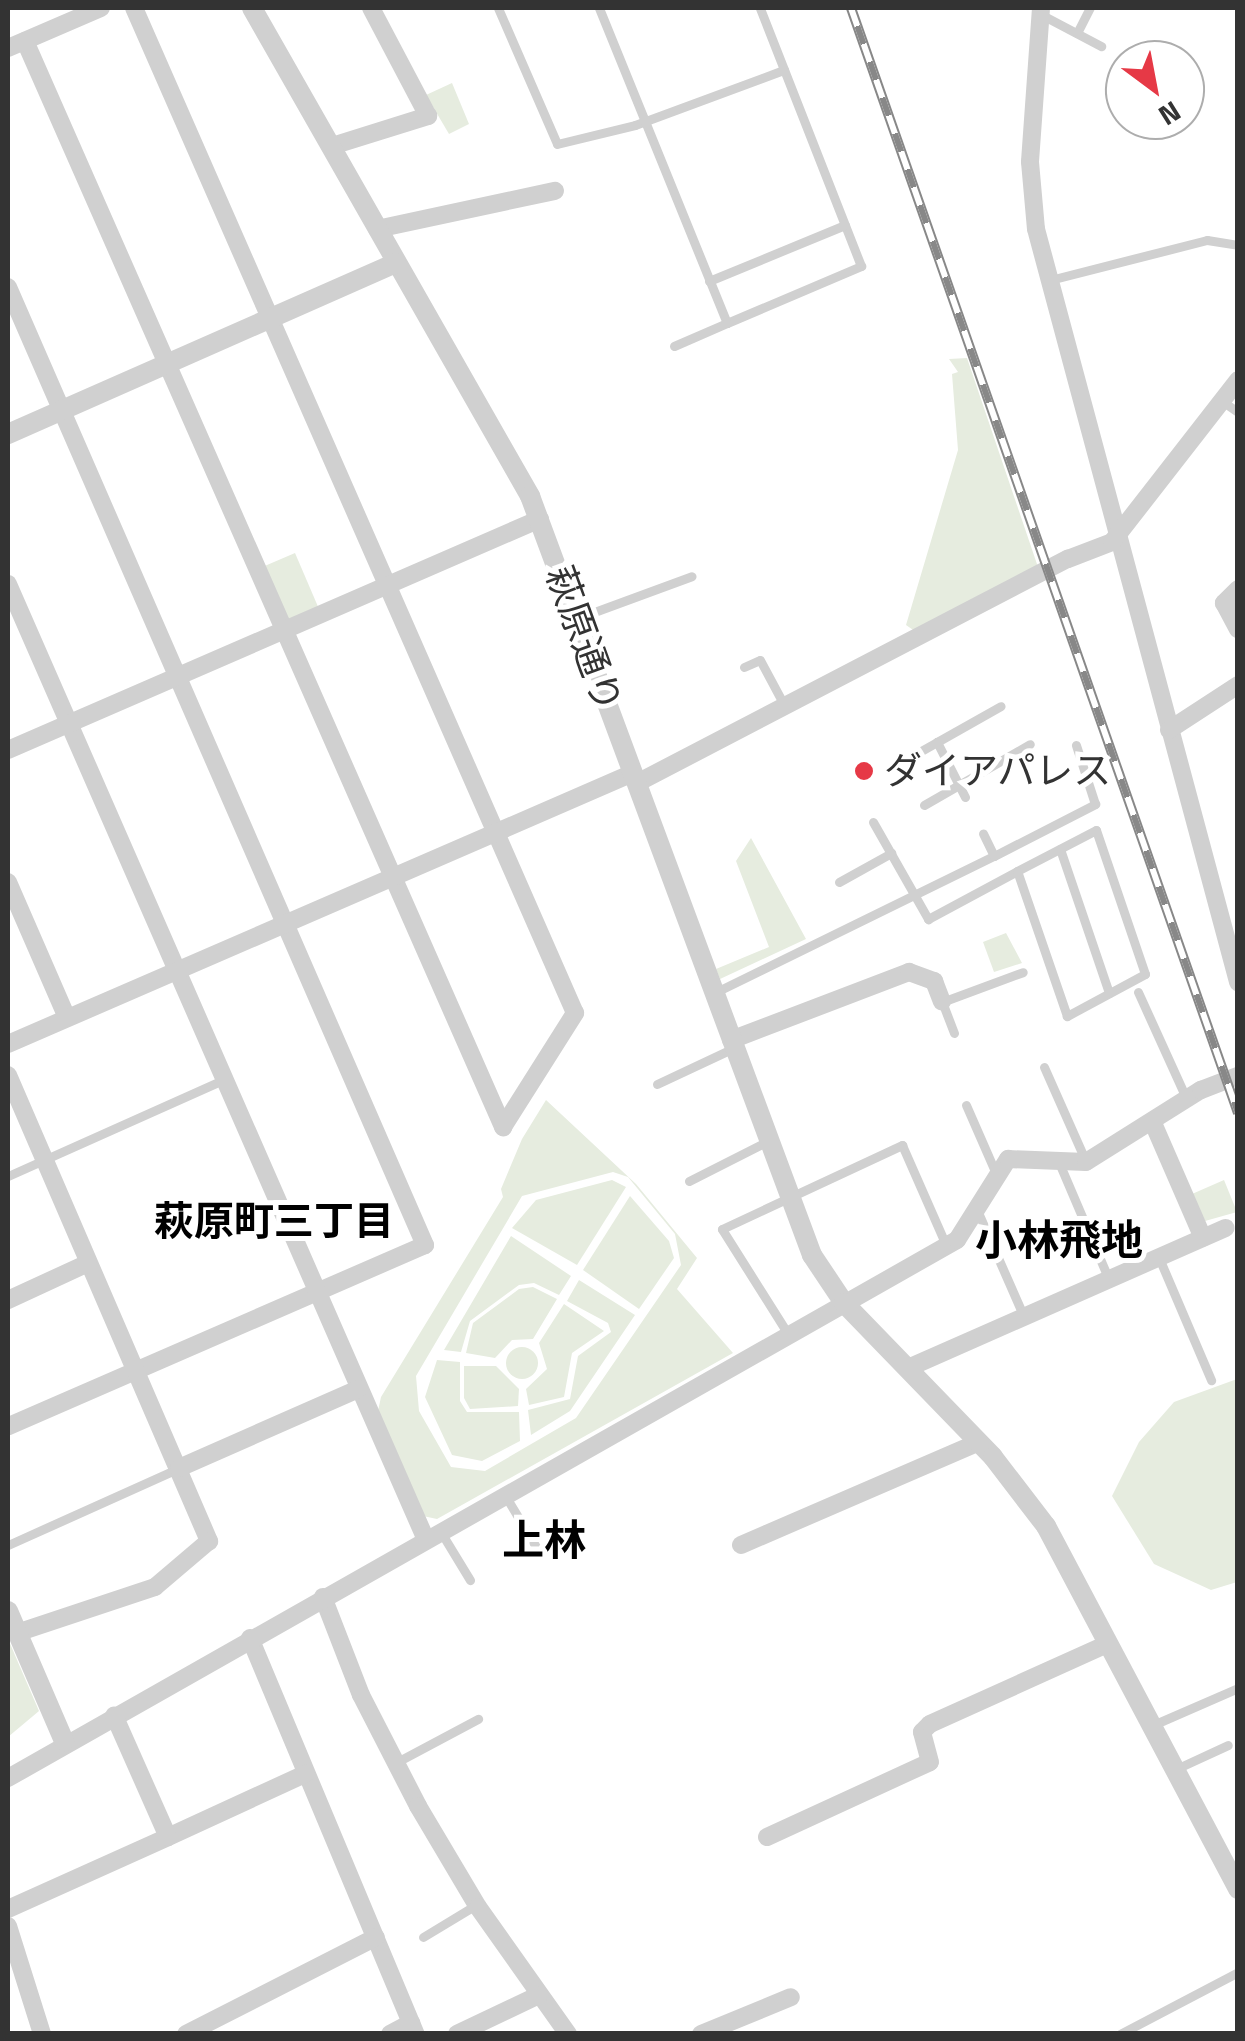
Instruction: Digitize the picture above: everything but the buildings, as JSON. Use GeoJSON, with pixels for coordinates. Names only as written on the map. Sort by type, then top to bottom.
{"type":"FeatureCollection","features":[{"type":"Feature","properties":{"kind":"street"},"geometry":{"type":"LineString","coordinates":[[101,8],[16,44],[168,364],[504,1127],[575,1013],[274,316],[134,8]]}},
{"type":"Feature","properties":{"kind":"street","name":"萩原通り"},"geometry":{"type":"LineString","coordinates":[[252,8],[540,519],[788,1195],[819,1268],[844,1303],[978,1442],[1046,1526],[1238,1889]]}},
{"type":"Feature","properties":{"kind":"street"},"geometry":{"type":"LineString","coordinates":[[332,146],[428,116],[371,8]]}},
{"type":"Feature","properties":{"kind":"street"},"geometry":{"type":"LineString","coordinates":[[1041,11],[1030,162],[1036,229],[1238,982]]}},
{"type":"Feature","properties":{"kind":"street"},"geometry":{"type":"LineString","coordinates":[[377,229],[556,191]]}},
{"type":"Feature","properties":{"kind":"street"},"geometry":{"type":"LineString","coordinates":[[8,434],[396,263]]}},
{"type":"Feature","properties":{"kind":"street"},"geometry":{"type":"LineString","coordinates":[[8,287],[425,1245],[8,1426]]}},
{"type":"Feature","properties":{"kind":"street"},"geometry":{"type":"LineString","coordinates":[[8,1044],[495,830],[635,778],[1116,538],[1238,380]]}},
{"type":"Feature","properties":{"kind":"street"},"geometry":{"type":"LineString","coordinates":[[8,750],[540,519]]}},
{"type":"Feature","properties":{"kind":"street"},"geometry":{"type":"LineString","coordinates":[[8,584],[358,1389],[434,1535]]}},
{"type":"Feature","properties":{"kind":"street"},"geometry":{"type":"LineString","coordinates":[[1238,589],[1224,603],[1238,629]]}},
{"type":"Feature","properties":{"kind":"street"},"geometry":{"type":"LineString","coordinates":[[1170,730],[1238,685]]}},
{"type":"Feature","properties":{"kind":"street"},"geometry":{"type":"LineString","coordinates":[[8,882],[67,1018]]}},
{"type":"Feature","properties":{"kind":"street"},"geometry":{"type":"LineString","coordinates":[[732,1044],[909,972],[934,980],[942,1002]]}},
{"type":"Feature","properties":{"kind":"street"},"geometry":{"type":"LineString","coordinates":[[8,1075],[209,1541],[154,1587],[17,1633]]}},
{"type":"Feature","properties":{"kind":"street"},"geometry":{"type":"LineString","coordinates":[[8,1778],[64,1741],[946,1246],[965,1233],[997,1176],[1014,1158],[1060,1165],[1086,1162],[1187,1101],[1238,1076]]}},
{"type":"Feature","properties":{"kind":"street"},"geometry":{"type":"LineString","coordinates":[[1153,1122],[1203,1238]]}},
{"type":"Feature","properties":{"kind":"street"},"geometry":{"type":"LineString","coordinates":[[908,1368],[1226,1228]]}},
{"type":"Feature","properties":{"kind":"street"},"geometry":{"type":"LineString","coordinates":[[8,1300],[88,1263]]}},
{"type":"Feature","properties":{"kind":"street"},"geometry":{"type":"LineString","coordinates":[[178,1468],[358,1389]]}},
{"type":"Feature","properties":{"kind":"street"},"geometry":{"type":"LineString","coordinates":[[740,1544],[978,1442]]}},
{"type":"Feature","properties":{"kind":"street"},"geometry":{"type":"LineString","coordinates":[[323,1597],[360,1695],[396,1763],[476,1905],[568,2034]]}},
{"type":"Feature","properties":{"kind":"street"},"geometry":{"type":"LineString","coordinates":[[8,1611],[64,1741]]}},
{"type":"Feature","properties":{"kind":"street"},"geometry":{"type":"LineString","coordinates":[[250,1638],[414,2028],[390,2034]]}},
{"type":"Feature","properties":{"kind":"street"},"geometry":{"type":"LineString","coordinates":[[767,1837],[930,1762],[922,1732],[930,1724],[1109,1643]]}},
{"type":"Feature","properties":{"kind":"street"},"geometry":{"type":"LineString","coordinates":[[114,1715],[168,1836]]}},
{"type":"Feature","properties":{"kind":"street"},"geometry":{"type":"LineString","coordinates":[[8,1909],[305,1774]]}},
{"type":"Feature","properties":{"kind":"street"},"geometry":{"type":"LineString","coordinates":[[8,1926],[42,2034]]}},
{"type":"Feature","properties":{"kind":"street"},"geometry":{"type":"LineString","coordinates":[[186,2034],[376,1937]]}},
{"type":"Feature","properties":{"kind":"street"},"geometry":{"type":"LineString","coordinates":[[457,2034],[540,1994]]}},
{"type":"Feature","properties":{"kind":"street"},"geometry":{"type":"LineString","coordinates":[[701,2034],[790,1997]]}},
{"type":"Feature","properties":{"kind":"lane"},"geometry":{"type":"LineString","coordinates":[[498,8],[557,144],[646,119],[784,70]]}},
{"type":"Feature","properties":{"kind":"lane"},"geometry":{"type":"LineString","coordinates":[[599,8],[727,323]]}},
{"type":"Feature","properties":{"kind":"lane"},"geometry":{"type":"LineString","coordinates":[[674,346],[861,266],[760,8]]}},
{"type":"Feature","properties":{"kind":"lane"},"geometry":{"type":"LineString","coordinates":[[1076,33],[1090,8]]}},
{"type":"Feature","properties":{"kind":"lane"},"geometry":{"type":"LineString","coordinates":[[1041,11],[1101,46]]}},
{"type":"Feature","properties":{"kind":"lane"},"geometry":{"type":"LineString","coordinates":[[709,281],[845,225]]}},
{"type":"Feature","properties":{"kind":"lane"},"geometry":{"type":"LineString","coordinates":[[1050,280],[1207,240],[1238,246]]}},
{"type":"Feature","properties":{"kind":"lane"},"geometry":{"type":"LineString","coordinates":[[1222,401],[1238,412]]}},
{"type":"Feature","properties":{"kind":"lane"},"geometry":{"type":"LineString","coordinates":[[576,619],[692,576]]}},
{"type":"Feature","properties":{"kind":"lane"},"geometry":{"type":"LineString","coordinates":[[744,667],[760,660],[784,705]]}},
{"type":"Feature","properties":{"kind":"lane"},"geometry":{"type":"LineString","coordinates":[[898,764],[1001,706]]}},
{"type":"Feature","properties":{"kind":"lane"},"geometry":{"type":"LineString","coordinates":[[936,742],[964,797]]}},
{"type":"Feature","properties":{"kind":"lane"},"geometry":{"type":"LineString","coordinates":[[924,804],[1030,744]]}},
{"type":"Feature","properties":{"kind":"lane"},"geometry":{"type":"LineString","coordinates":[[714,993],[916,898],[1096,804],[1076,745]]}},
{"type":"Feature","properties":{"kind":"lane"},"geometry":{"type":"LineString","coordinates":[[874,822],[928,919],[1017,870],[1096,830],[1146,974],[1067,1016],[1017,870]]}},
{"type":"Feature","properties":{"kind":"lane"},"geometry":{"type":"LineString","coordinates":[[983,832],[994,856]]}},
{"type":"Feature","properties":{"kind":"lane"},"geometry":{"type":"LineString","coordinates":[[1060,849],[1109,993]]}},
{"type":"Feature","properties":{"kind":"lane"},"geometry":{"type":"LineString","coordinates":[[839,882],[891,853]]}},
{"type":"Feature","properties":{"kind":"lane"},"geometry":{"type":"LineString","coordinates":[[954,1033],[942,1002],[1023,972]]}},
{"type":"Feature","properties":{"kind":"lane"},"geometry":{"type":"LineString","coordinates":[[1138,992],[1187,1101]]}},
{"type":"Feature","properties":{"kind":"lane"},"geometry":{"type":"LineString","coordinates":[[657,1084],[732,1044]]}},
{"type":"Feature","properties":{"kind":"lane"},"geometry":{"type":"LineString","coordinates":[[1044,1066],[1086,1162]]}},
{"type":"Feature","properties":{"kind":"lane"},"geometry":{"type":"LineString","coordinates":[[8,1176],[223,1080]]}},
{"type":"Feature","properties":{"kind":"lane"},"geometry":{"type":"LineString","coordinates":[[966,1105],[997,1176]]}},
{"type":"Feature","properties":{"kind":"lane"},"geometry":{"type":"LineString","coordinates":[[689,1181],[768,1141]]}},
{"type":"Feature","properties":{"kind":"lane"},"geometry":{"type":"LineString","coordinates":[[788,1334],[722,1229],[902,1145],[946,1246]]}},
{"type":"Feature","properties":{"kind":"lane"},"geometry":{"type":"LineString","coordinates":[[1060,1165],[1109,1280]]}},
{"type":"Feature","properties":{"kind":"lane"},"geometry":{"type":"LineString","coordinates":[[978,1210],[1024,1316]]}},
{"type":"Feature","properties":{"kind":"lane"},"geometry":{"type":"LineString","coordinates":[[1159,1258],[1211,1380]]}},
{"type":"Feature","properties":{"kind":"lane"},"geometry":{"type":"LineString","coordinates":[[8,1545],[178,1468]]}},
{"type":"Feature","properties":{"kind":"lane"},"geometry":{"type":"LineString","coordinates":[[504,1495],[538,1550]]}},
{"type":"Feature","properties":{"kind":"lane"},"geometry":{"type":"LineString","coordinates":[[434,1535],[470,1580]]}},
{"type":"Feature","properties":{"kind":"lane"},"geometry":{"type":"LineString","coordinates":[[1152,1726],[1238,1688]]}},
{"type":"Feature","properties":{"kind":"lane"},"geometry":{"type":"LineString","coordinates":[[396,1763],[478,1718]]}},
{"type":"Feature","properties":{"kind":"lane"},"geometry":{"type":"LineString","coordinates":[[1175,1769],[1228,1745]]}},
{"type":"Feature","properties":{"kind":"lane"},"geometry":{"type":"LineString","coordinates":[[423,1937],[476,1905]]}},
{"type":"Feature","properties":{"kind":"lane"},"geometry":{"type":"LineString","coordinates":[[1120,2034],[1238,1972]]}},
{"type":"Feature","properties":{"kind":"shaded area"},"geometry":{"type":"Polygon","coordinates":[[[452,83],[469,124],[449,134],[426,95],[452,83]]]}},
{"type":"Feature","properties":{"kind":"shaded area"},"geometry":{"type":"Polygon","coordinates":[[[967,358],[1039,570],[916,632],[906,625],[958,450],[952,374],[958,372],[949,359],[967,358]]]}},
{"type":"Feature","properties":{"kind":"shaded area"},"geometry":{"type":"Polygon","coordinates":[[[295,553],[319,609],[291,622],[282,618],[260,568],[295,553]]]}},
{"type":"Feature","properties":{"kind":"shaded area"},"geometry":{"type":"Polygon","coordinates":[[[751,838],[806,939],[720,979],[716,969],[769,947],[736,861],[751,838]]]}},
{"type":"Feature","properties":{"kind":"shaded area"},"geometry":{"type":"Polygon","coordinates":[[[1006,933],[1022,963],[994,972],[983,942],[1006,933]]]}},
{"type":"Feature","properties":{"kind":"shaded area"},"geometry":{"type":"Polygon","coordinates":[[[546,1100],[636,1184],[697,1258],[677,1289],[733,1353],[437,1519],[423,1516],[378,1411],[381,1397],[503,1197],[501,1189],[522,1139],[546,1100]],[[613,1172],[522,1196],[416,1376],[419,1411],[451,1467],[485,1471],[576,1418],[681,1265],[675,1234],[628,1177],[613,1172]]]}},
{"type":"Feature","properties":{"kind":"shaded area"},"geometry":{"type":"Polygon","coordinates":[[[612,1180],[626,1187],[577,1265],[512,1228],[536,1200],[612,1180]]]}},
{"type":"Feature","properties":{"kind":"shaded area"},"geometry":{"type":"Polygon","coordinates":[[[1224,1180],[1237,1212],[1205,1221],[1192,1194],[1224,1180]]]}},
{"type":"Feature","properties":{"kind":"shaded area"},"geometry":{"type":"Polygon","coordinates":[[[630,1196],[669,1241],[674,1258],[639,1309],[583,1270],[630,1196]]]}},
{"type":"Feature","properties":{"kind":"shaded area"},"geometry":{"type":"Polygon","coordinates":[[[511,1236],[571,1276],[559,1295],[534,1283],[519,1285],[470,1321],[461,1352],[444,1350],[511,1236]]]}},
{"type":"Feature","properties":{"kind":"shaded area"},"geometry":{"type":"Polygon","coordinates":[[[579,1280],[635,1315],[570,1411],[531,1435],[528,1410],[570,1399],[578,1356],[611,1332],[608,1323],[567,1301],[579,1280]]]}},
{"type":"Feature","properties":{"kind":"shaded area"},"geometry":{"type":"Polygon","coordinates":[[[533,1287],[557,1299],[533,1339],[512,1340],[495,1358],[466,1353],[473,1323],[519,1289],[533,1287]]]}},
{"type":"Feature","properties":{"kind":"shaded area"},"geometry":{"type":"Polygon","coordinates":[[[564,1304],[604,1331],[572,1353],[564,1397],[529,1405],[526,1389],[547,1369],[539,1343],[564,1304]]]}},
{"type":"Feature","properties":{"kind":"shaded area"},"geometry":{"type":"Polygon","coordinates":[[[522,1347],[533,1352],[538,1363],[533,1374],[522,1379],[511,1374],[506,1363],[511,1352],[522,1347]]]}},
{"type":"Feature","properties":{"kind":"shaded area"},"geometry":{"type":"Polygon","coordinates":[[[437,1360],[460,1362],[460,1401],[467,1412],[519,1412],[520,1441],[482,1461],[452,1455],[425,1397],[437,1360]]]}},
{"type":"Feature","properties":{"kind":"shaded area"},"geometry":{"type":"Polygon","coordinates":[[[464,1366],[496,1366],[519,1389],[518,1406],[470,1409],[464,1398],[464,1366]]]}},
{"type":"Feature","properties":{"kind":"shaded area"},"geometry":{"type":"Polygon","coordinates":[[[1237,1379],[1237,1582],[1211,1590],[1154,1564],[1112,1496],[1139,1442],[1174,1402],[1237,1379]]]}},
{"type":"Feature","properties":{"kind":"shaded area"},"geometry":{"type":"Polygon","coordinates":[[[8,1639],[39,1711],[8,1737],[8,1639]]]}},
{"type":"Feature","properties":{"kind":"railway"},"geometry":{"type":"LineString","coordinates":[[851,8],[1238,1113]]}},
{"type":"Feature","properties":{"kind":"place","name":"ダイアパレス"},"geometry":{"type":"Point","coordinates":[864,771]}},
{"type":"Feature","properties":{"kind":"district","name":"萩原町三丁目"},"geometry":{"type":"Point","coordinates":[274,1221]}},
{"type":"Feature","properties":{"kind":"district","name":"小林飛地"},"geometry":{"type":"Point","coordinates":[1059,1239]}},
{"type":"Feature","properties":{"kind":"district","name":"上林"},"geometry":{"type":"Point","coordinates":[544,1539]}}]}
